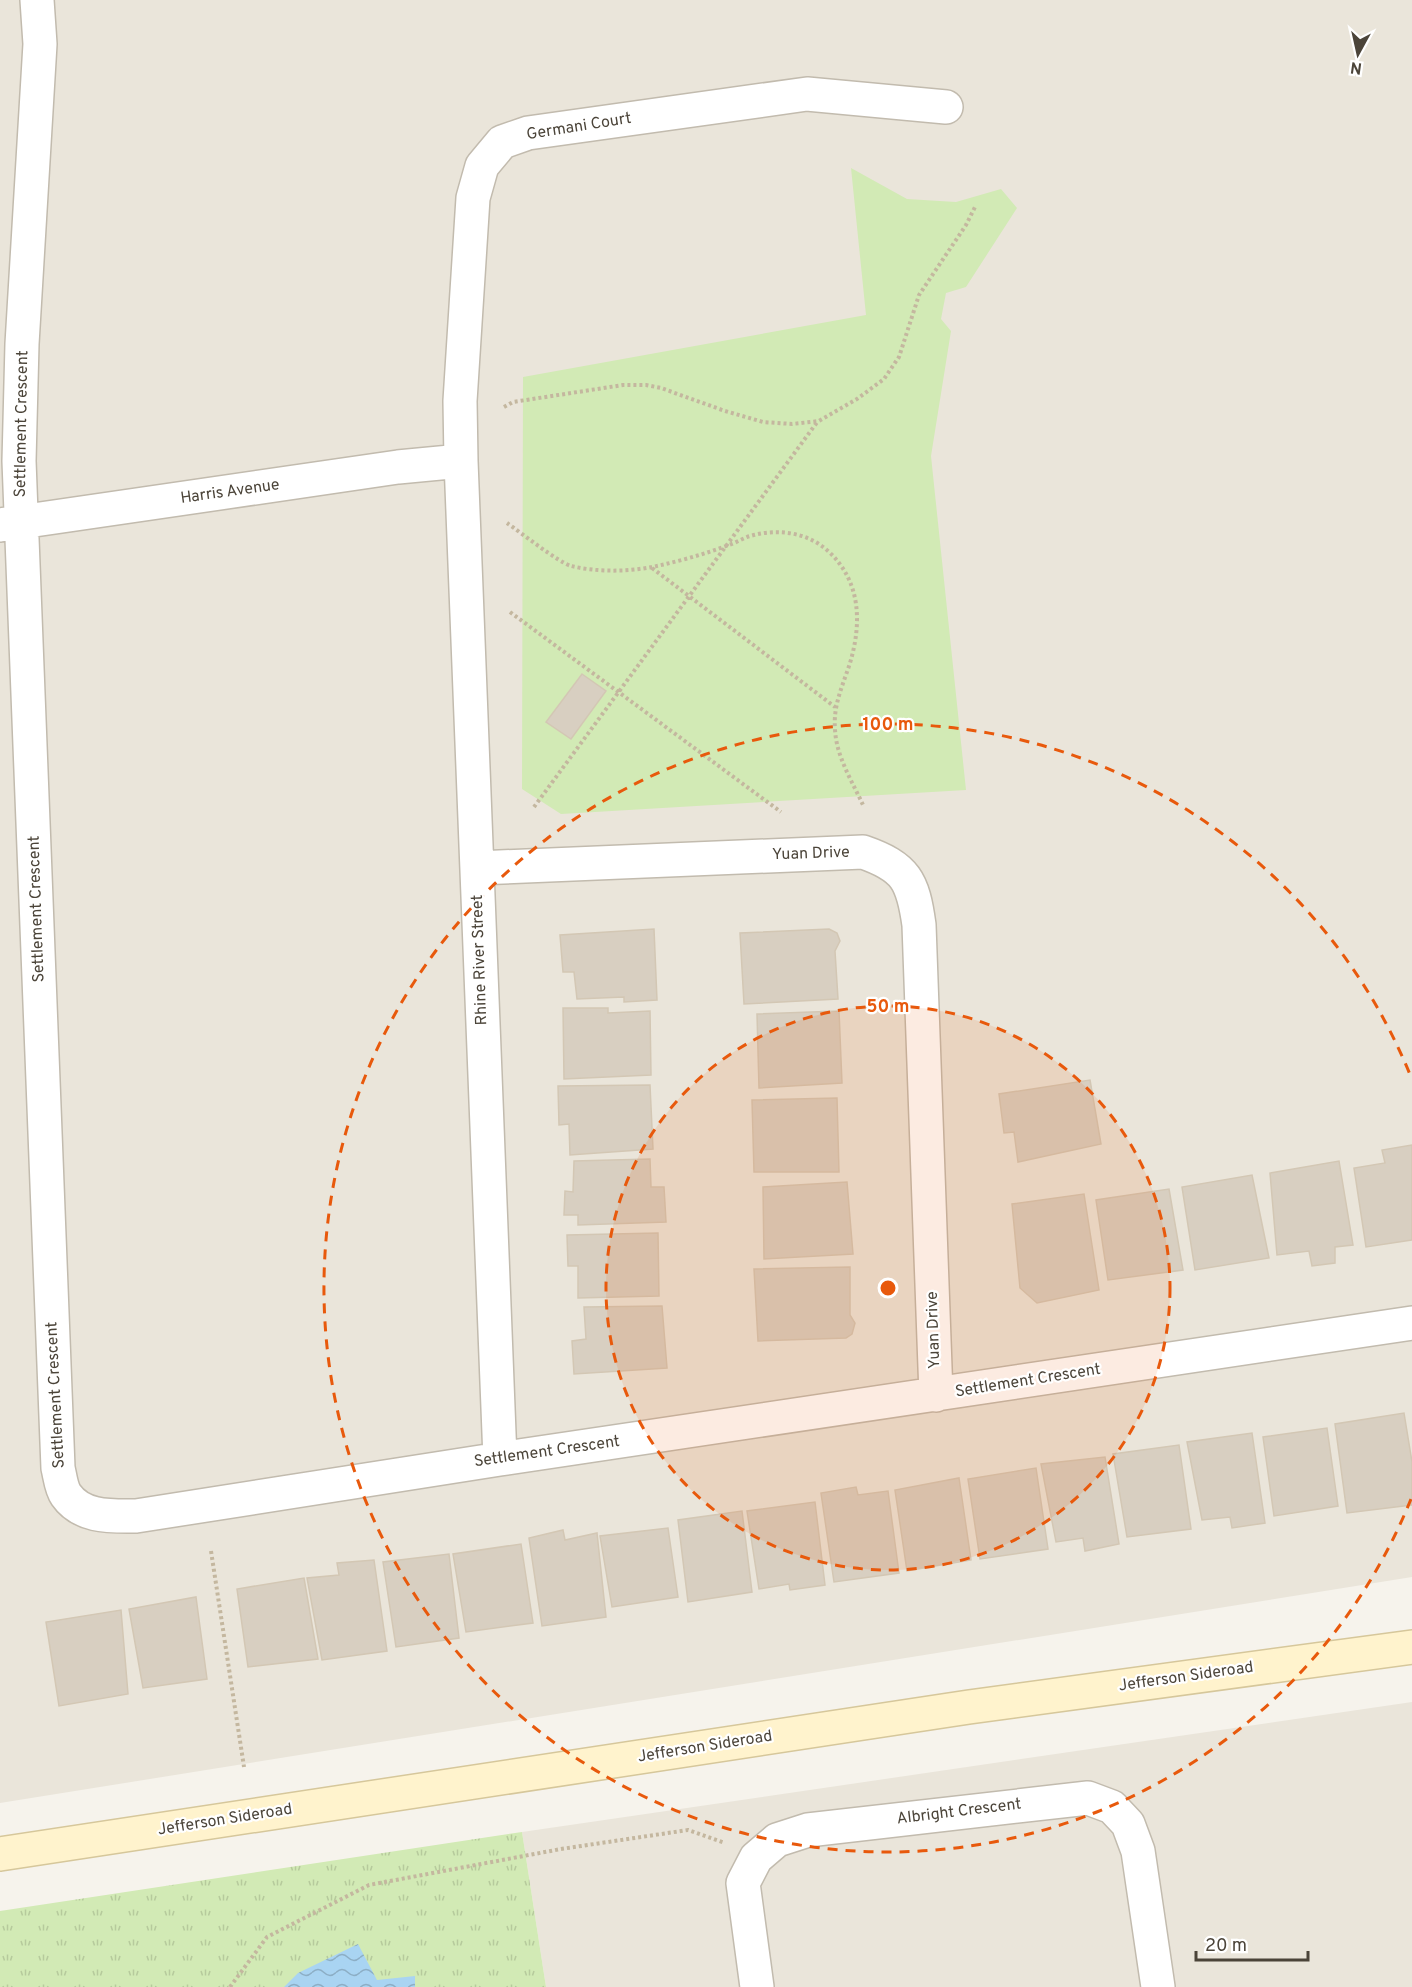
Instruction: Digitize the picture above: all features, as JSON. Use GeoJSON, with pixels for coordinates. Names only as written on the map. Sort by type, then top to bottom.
{"type":"FeatureCollection","features":[{"type":"Feature","properties":{"kind":"street","name":"Settlement Crescent"},"geometry":{"type":"LineString","coordinates":[[37,0],[40,44],[22,344],[19,461],[11,524],[57,1458],[65,1494],[81,1510],[106,1516],[136,1516],[1412,1323]]}},
{"type":"Feature","properties":{"kind":"street","name":"Germani Court"},"geometry":{"type":"LineString","coordinates":[[461,461],[460,401],[473,198],[482,165],[502,142],[528,133],[807,94],[946,107]]}},
{"type":"Feature","properties":{"kind":"street","name":"Harris Avenue"},"geometry":{"type":"LineString","coordinates":[[11,524],[398,467],[461,461]]}},
{"type":"Feature","properties":{"kind":"street","name":"Rhine River Street"},"geometry":{"type":"LineString","coordinates":[[461,461],[500,1460]]}},
{"type":"Feature","properties":{"kind":"street","name":"Yuan Drive"},"geometry":{"type":"LineString","coordinates":[[477,868],[863,852],[888,861],[906,877],[916,901],[920,925],[936,1395]]}},
{"type":"Feature","properties":{"kind":"street","name":"Jefferson Sideroad"},"geometry":{"type":"LineString","coordinates":[[0,1854],[969,1707],[1412,1647]]}},
{"type":"Feature","properties":{"kind":"street","name":"Albright Crescent"},"geometry":{"type":"LineString","coordinates":[[757,1987],[743,1883],[756,1858],[777,1840],[808,1830],[1088,1798],[1112,1807],[1128,1824],[1138,1851],[1158,1987]]}},
{"type":"Feature","properties":{"kind":"path"},"geometry":{"type":"LineString","coordinates":[[534,807],[819,421],[857,399],[884,379],[899,357],[919,295],[966,225],[976,205]]}},
{"type":"Feature","properties":{"kind":"path"},"geometry":{"type":"LineString","coordinates":[[504,407],[524,400],[623,385],[646,385],[763,422],[792,424],[819,421]]}},
{"type":"Feature","properties":{"kind":"path"},"geometry":{"type":"LineString","coordinates":[[507,523],[568,565],[612,571],[651,567],[726,546],[748,537],[776,532],[796,534],[820,544],[839,561],[852,587],[858,613],[850,661],[835,707],[835,731],[840,758],[863,805]]}},
{"type":"Feature","properties":{"kind":"path"},"geometry":{"type":"LineString","coordinates":[[651,567],[835,707]]}},
{"type":"Feature","properties":{"kind":"path"},"geometry":{"type":"LineString","coordinates":[[510,612],[781,812]]}},
{"type":"Feature","properties":{"kind":"path"},"geometry":{"type":"LineString","coordinates":[[211,1551],[243,1767]]}},
{"type":"Feature","properties":{"kind":"path"},"geometry":{"type":"LineString","coordinates":[[230,1987],[267,1937],[369,1885],[561,1849],[688,1830],[726,1844]]}},
{"type":"Feature","properties":{"kind":"shaded area"},"geometry":{"type":"Polygon","coordinates":[[[0,0],[1412,0],[1412,1577],[0,1803],[0,0]]]}},
{"type":"Feature","properties":{"kind":"shaded area"},"geometry":{"type":"Polygon","coordinates":[[[1412,1702],[1412,1987],[546,1987],[522,1832],[1412,1702]]]}},
{"type":"Feature","properties":{"kind":"green space"},"geometry":{"type":"Polygon","coordinates":[[[851,168],[907,199],[956,202],[1001,189],[1017,208],[966,287],[946,293],[941,319],[951,331],[931,456],[966,790],[561,814],[522,789],[523,377],[866,315],[851,168]]]}},
{"type":"Feature","properties":{"kind":"green space"},"geometry":{"type":"Polygon","coordinates":[[[522,1832],[546,1987],[0,1987],[0,1911],[522,1832]]]}},
{"type":"Feature","properties":{"kind":"water"},"geometry":{"type":"Polygon","coordinates":[[[358,1944],[377,1980],[415,1976],[415,1987],[284,1987],[298,1973],[358,1944]]]}},
{"type":"Feature","properties":{"kind":"building"},"geometry":{"type":"Polygon","coordinates":[[[582,674],[606,691],[571,739],[546,722],[582,674]]]}},
{"type":"Feature","properties":{"kind":"building"},"geometry":{"type":"Polygon","coordinates":[[[654,929],[657,1000],[624,1002],[624,997],[577,999],[574,972],[563,972],[560,935],[654,929]]]}},
{"type":"Feature","properties":{"kind":"building"},"geometry":{"type":"Polygon","coordinates":[[[829,929],[837,933],[840,941],[835,951],[838,999],[744,1004],[740,933],[829,929]]]}},
{"type":"Feature","properties":{"kind":"building"},"geometry":{"type":"Polygon","coordinates":[[[563,1008],[608,1008],[608,1013],[650,1011],[651,1075],[564,1079],[563,1008]]]}},
{"type":"Feature","properties":{"kind":"building"},"geometry":{"type":"Polygon","coordinates":[[[839,1011],[842,1083],[759,1088],[757,1014],[839,1011]]]}},
{"type":"Feature","properties":{"kind":"building"},"geometry":{"type":"Polygon","coordinates":[[[1090,1080],[1101,1144],[1018,1162],[1014,1132],[1004,1133],[999,1094],[1090,1080]]]}},
{"type":"Feature","properties":{"kind":"building"},"geometry":{"type":"Polygon","coordinates":[[[650,1085],[653,1149],[570,1155],[569,1124],[559,1125],[558,1086],[650,1085]]]}},
{"type":"Feature","properties":{"kind":"building"},"geometry":{"type":"Polygon","coordinates":[[[837,1098],[839,1172],[754,1172],[752,1100],[837,1098]]]}},
{"type":"Feature","properties":{"kind":"building"},"geometry":{"type":"Polygon","coordinates":[[[1412,1145],[1412,1240],[1366,1247],[1354,1168],[1385,1163],[1382,1150],[1412,1145]]]}},
{"type":"Feature","properties":{"kind":"building"},"geometry":{"type":"Polygon","coordinates":[[[650,1159],[651,1187],[664,1187],[666,1222],[578,1225],[578,1215],[564,1215],[565,1191],[573,1192],[574,1161],[650,1159]]]}},
{"type":"Feature","properties":{"kind":"building"},"geometry":{"type":"Polygon","coordinates":[[[1339,1161],[1353,1245],[1335,1247],[1335,1263],[1312,1266],[1309,1251],[1277,1255],[1270,1173],[1339,1161]]]}},
{"type":"Feature","properties":{"kind":"building"},"geometry":{"type":"Polygon","coordinates":[[[1252,1175],[1269,1258],[1195,1270],[1182,1187],[1252,1175]]]}},
{"type":"Feature","properties":{"kind":"building"},"geometry":{"type":"Polygon","coordinates":[[[847,1182],[853,1254],[764,1259],[763,1187],[847,1182]]]}},
{"type":"Feature","properties":{"kind":"building"},"geometry":{"type":"Polygon","coordinates":[[[1169,1189],[1183,1270],[1108,1280],[1096,1200],[1169,1189]]]}},
{"type":"Feature","properties":{"kind":"building"},"geometry":{"type":"Polygon","coordinates":[[[1084,1194],[1099,1290],[1037,1303],[1020,1288],[1012,1204],[1084,1194]]]}},
{"type":"Feature","properties":{"kind":"building"},"geometry":{"type":"Polygon","coordinates":[[[658,1233],[659,1296],[578,1298],[578,1266],[568,1266],[567,1235],[658,1233]]]}},
{"type":"Feature","properties":{"kind":"building"},"geometry":{"type":"Polygon","coordinates":[[[850,1267],[850,1315],[855,1323],[852,1334],[846,1338],[758,1341],[754,1269],[850,1267]]]}},
{"type":"Feature","properties":{"kind":"building"},"geometry":{"type":"Polygon","coordinates":[[[662,1306],[667,1368],[574,1374],[572,1341],[586,1339],[584,1307],[662,1306]]]}},
{"type":"Feature","properties":{"kind":"building"},"geometry":{"type":"Polygon","coordinates":[[[1404,1413],[1412,1462],[1412,1505],[1347,1513],[1335,1424],[1404,1413]]]}},
{"type":"Feature","properties":{"kind":"building"},"geometry":{"type":"Polygon","coordinates":[[[1327,1428],[1338,1506],[1274,1516],[1263,1437],[1327,1428]]]}},
{"type":"Feature","properties":{"kind":"building"},"geometry":{"type":"Polygon","coordinates":[[[1252,1433],[1265,1523],[1232,1528],[1230,1517],[1202,1520],[1187,1442],[1252,1433]]]}},
{"type":"Feature","properties":{"kind":"building"},"geometry":{"type":"Polygon","coordinates":[[[1179,1445],[1191,1529],[1127,1537],[1113,1454],[1179,1445]]]}},
{"type":"Feature","properties":{"kind":"building"},"geometry":{"type":"Polygon","coordinates":[[[1105,1457],[1119,1544],[1085,1551],[1083,1538],[1056,1542],[1041,1464],[1105,1457]]]}},
{"type":"Feature","properties":{"kind":"building"},"geometry":{"type":"Polygon","coordinates":[[[1036,1468],[1048,1549],[980,1559],[968,1479],[1036,1468]]]}},
{"type":"Feature","properties":{"kind":"building"},"geometry":{"type":"Polygon","coordinates":[[[959,1478],[971,1560],[907,1571],[895,1490],[959,1478]]]}},
{"type":"Feature","properties":{"kind":"building"},"geometry":{"type":"Polygon","coordinates":[[[856,1487],[858,1495],[888,1491],[899,1573],[834,1582],[821,1493],[856,1487]]]}},
{"type":"Feature","properties":{"kind":"building"},"geometry":{"type":"Polygon","coordinates":[[[815,1502],[825,1585],[790,1590],[789,1584],[759,1589],[747,1511],[815,1502]]]}},
{"type":"Feature","properties":{"kind":"building"},"geometry":{"type":"Polygon","coordinates":[[[742,1511],[752,1592],[688,1602],[678,1520],[742,1511]]]}},
{"type":"Feature","properties":{"kind":"building"},"geometry":{"type":"Polygon","coordinates":[[[668,1528],[678,1597],[612,1607],[600,1536],[668,1528]]]}},
{"type":"Feature","properties":{"kind":"building"},"geometry":{"type":"Polygon","coordinates":[[[563,1530],[565,1540],[597,1533],[606,1617],[542,1626],[529,1538],[563,1530]]]}},
{"type":"Feature","properties":{"kind":"building"},"geometry":{"type":"Polygon","coordinates":[[[521,1544],[533,1623],[466,1632],[453,1554],[521,1544]]]}},
{"type":"Feature","properties":{"kind":"building"},"geometry":{"type":"Polygon","coordinates":[[[449,1554],[459,1638],[396,1647],[383,1562],[449,1554]]]}},
{"type":"Feature","properties":{"kind":"building"},"geometry":{"type":"Polygon","coordinates":[[[374,1560],[387,1651],[322,1660],[307,1578],[339,1575],[337,1563],[374,1560]]]}},
{"type":"Feature","properties":{"kind":"building"},"geometry":{"type":"Polygon","coordinates":[[[304,1578],[318,1659],[248,1667],[237,1589],[304,1578]]]}},
{"type":"Feature","properties":{"kind":"building"},"geometry":{"type":"Polygon","coordinates":[[[196,1597],[207,1679],[143,1688],[129,1609],[196,1597]]]}},
{"type":"Feature","properties":{"kind":"building"},"geometry":{"type":"Polygon","coordinates":[[[121,1610],[128,1694],[59,1706],[46,1622],[121,1610]]]}}]}
